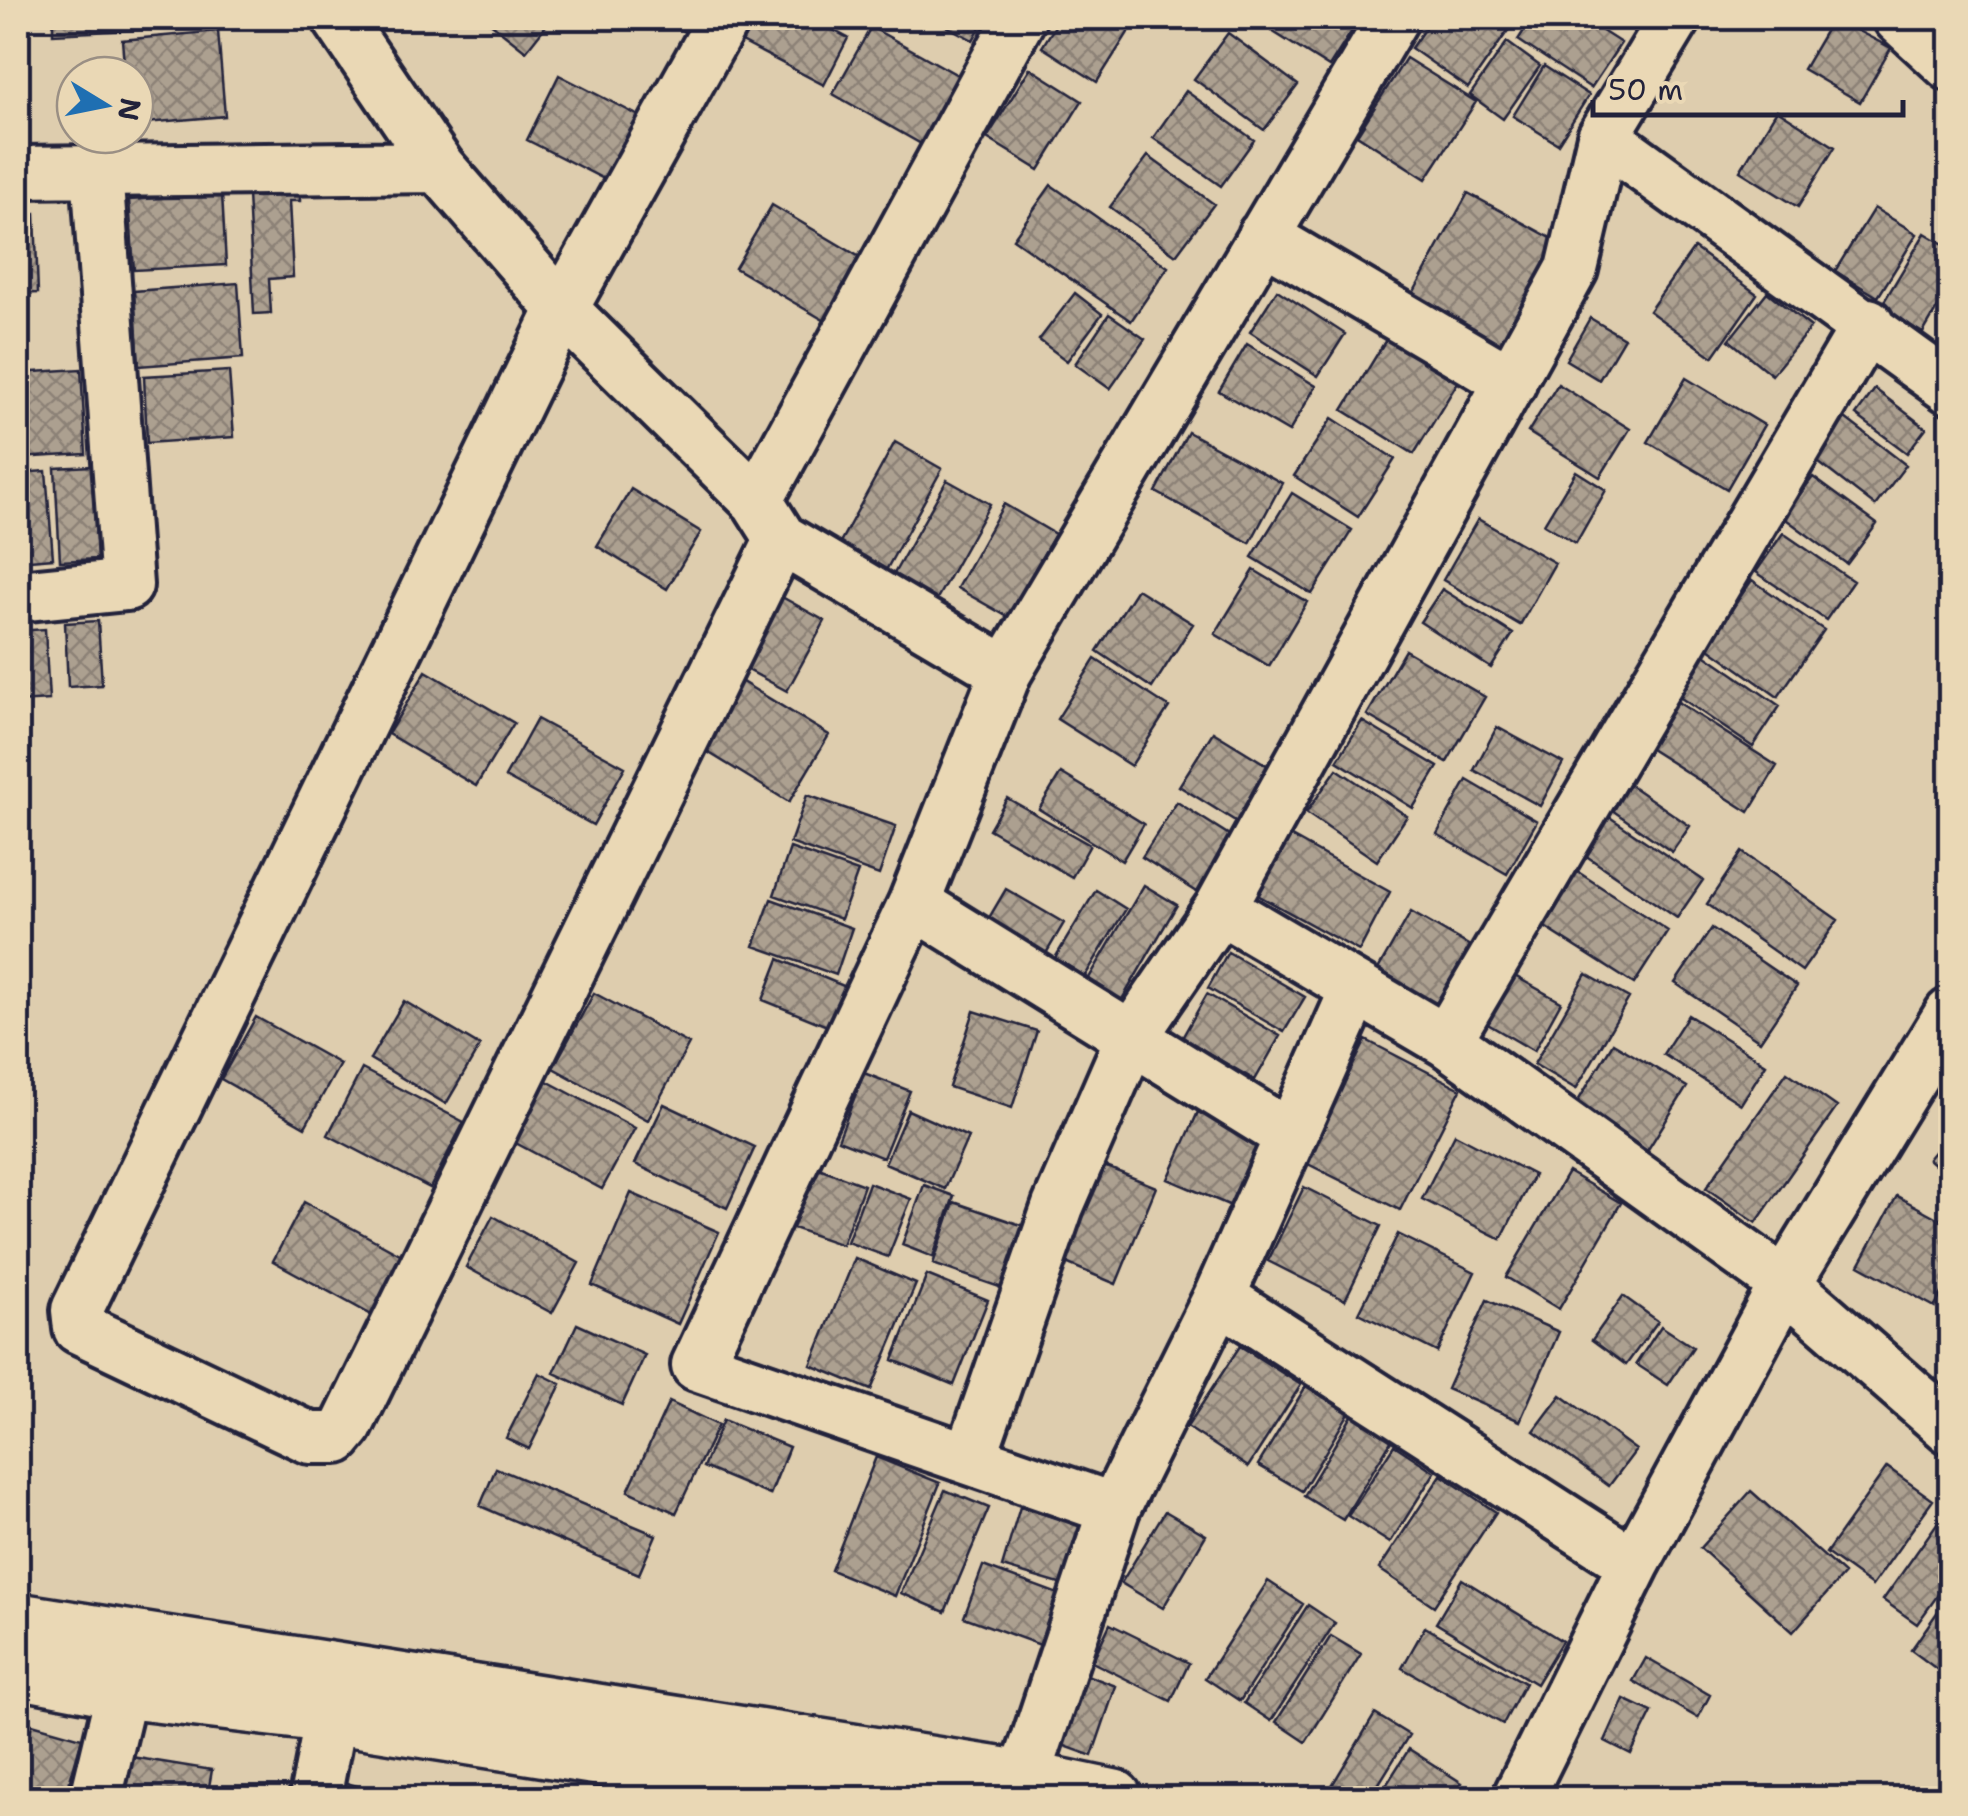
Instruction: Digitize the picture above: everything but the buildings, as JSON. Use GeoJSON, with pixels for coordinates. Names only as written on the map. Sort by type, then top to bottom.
{"type":"FeatureCollection","features":[{"type":"Feature","properties":{"kind":"street"},"geometry":{"type":"LineString","coordinates":[[338,18],[439,167],[562,309],[769,520],[1006,672]]}},
{"type":"Feature","properties":{"kind":"street"},"geometry":{"type":"LineString","coordinates":[[724,18],[562,309],[77,1310],[79,1328],[310,1438],[337,1438],[346,1426],[769,520],[1020,18]]}},
{"type":"Feature","properties":{"kind":"street"},"geometry":{"type":"LineString","coordinates":[[1114,1509],[698,1366],[914,904],[1006,672],[1392,18]]}},
{"type":"Feature","properties":{"kind":"street"},"geometry":{"type":"LineString","coordinates":[[970,1459],[1058,1206],[1132,1038],[1220,908],[1572,269],[1603,137],[1675,18]]}},
{"type":"Feature","properties":{"kind":"street"},"geometry":{"type":"LineString","coordinates":[[1899,18],[1950,65]]}},
{"type":"Feature","properties":{"kind":"street"},"geometry":{"type":"LineString","coordinates":[[1603,137],[1868,324],[1950,388]]}},
{"type":"Feature","properties":{"kind":"street"},"geometry":{"type":"LineString","coordinates":[[18,172],[439,167]]}},
{"type":"Feature","properties":{"kind":"street"},"geometry":{"type":"LineString","coordinates":[[18,596],[127,585],[97,171]]}},
{"type":"Feature","properties":{"kind":"street"},"geometry":{"type":"LineString","coordinates":[[1263,236],[1511,382]]}},
{"type":"Feature","properties":{"kind":"street"},"geometry":{"type":"LineString","coordinates":[[1446,1041],[1868,324]]}},
{"type":"Feature","properties":{"kind":"street"},"geometry":{"type":"LineString","coordinates":[[914,904],[1290,1136]]}},
{"type":"Feature","properties":{"kind":"street"},"geometry":{"type":"LineString","coordinates":[[1220,908],[1446,1041],[1785,1284],[1950,1428]]}},
{"type":"Feature","properties":{"kind":"street"},"geometry":{"type":"LineString","coordinates":[[1024,1779],[1114,1509],[1219,1297],[1356,989]]}},
{"type":"Feature","properties":{"kind":"street"},"geometry":{"type":"LineString","coordinates":[[1518,1798],[1634,1564],[1785,1284],[1950,1014]]}},
{"type":"Feature","properties":{"kind":"street"},"geometry":{"type":"LineString","coordinates":[[1219,1297],[1634,1564]]}},
{"type":"Feature","properties":{"kind":"street"},"geometry":{"type":"LineString","coordinates":[[18,1622],[1024,1779],[1114,1798]]}},
{"type":"Feature","properties":{"kind":"street"},"geometry":{"type":"LineString","coordinates":[[18,1670],[122,1690],[331,1715],[857,1798]]}},
{"type":"Feature","properties":{"kind":"street"},"geometry":{"type":"LineString","coordinates":[[96,1798],[122,1690]]}},
{"type":"Feature","properties":{"kind":"street"},"geometry":{"type":"LineString","coordinates":[[315,1798],[331,1715]]}}]}
